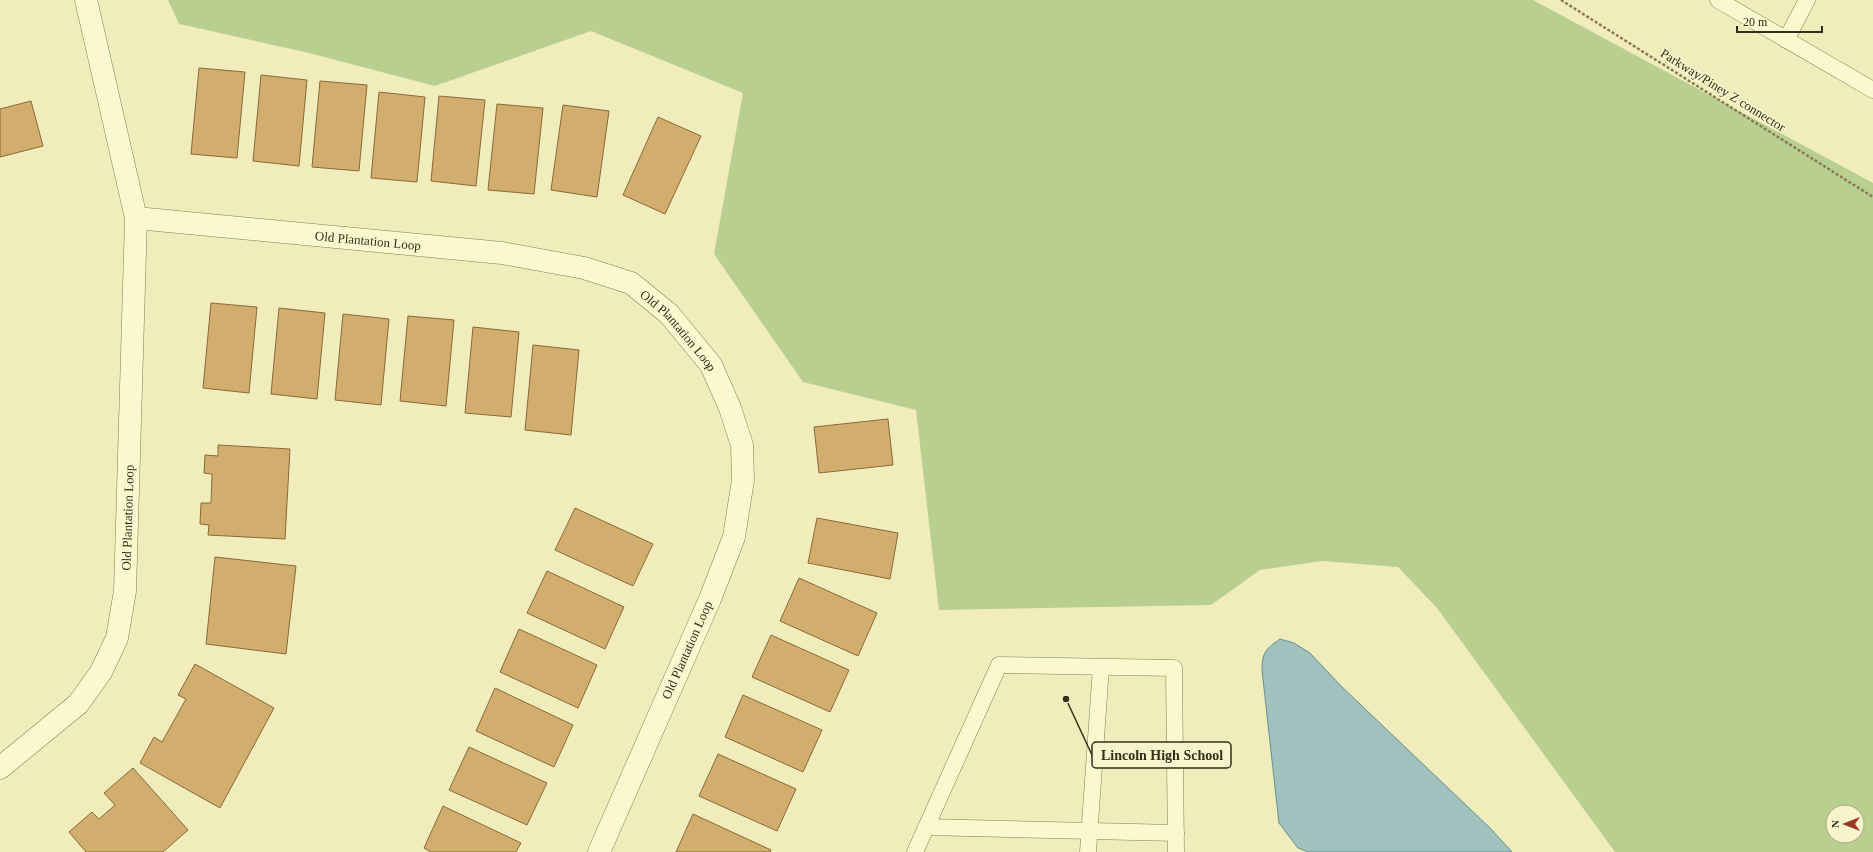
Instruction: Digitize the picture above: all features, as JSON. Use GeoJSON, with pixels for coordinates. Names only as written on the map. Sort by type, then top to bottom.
{"type":"FeatureCollection","features":[{"type":"Feature","properties":{"kind":"street","name":"Old Plantation Loop"},"geometry":{"type":"LineString","coordinates":[[0,768],[78,704],[101,672],[117,638],[124,591],[136,218],[86,0]]}},
{"type":"Feature","properties":{"kind":"street","name":"Old Plantation Loop"},"geometry":{"type":"LineString","coordinates":[[136,218],[502,253],[584,268],[631,283],[670,314],[711,365],[730,408],[742,445],[743,480],[734,536],[710,599],[598,852]]}},
{"type":"Feature","properties":{"kind":"lane"},"geometry":{"type":"LineString","coordinates":[[1718,0],[1873,90]]}},
{"type":"Feature","properties":{"kind":"lane"},"geometry":{"type":"LineString","coordinates":[[1786,40],[1807,0]]}},
{"type":"Feature","properties":{"kind":"lane"},"geometry":{"type":"LineString","coordinates":[[914,852],[999,665],[1174,668],[1176,852]]}},
{"type":"Feature","properties":{"kind":"lane"},"geometry":{"type":"LineString","coordinates":[[1088,852],[1101,667]]}},
{"type":"Feature","properties":{"kind":"lane"},"geometry":{"type":"LineString","coordinates":[[926,827],[1176,833]]}},
{"type":"Feature","properties":{"kind":"path","name":"Parkway/Piney Z connector"},"geometry":{"type":"LineString","coordinates":[[1562,0],[1873,197]]}},
{"type":"Feature","properties":{"kind":"green space"},"geometry":{"type":"Polygon","coordinates":[[[168,0],[1533,0],[1873,183],[1873,852],[1615,852],[1437,608],[1398,567],[1322,561],[1260,570],[1211,605],[939,610],[916,410],[803,382],[714,254],[743,93],[591,31],[435,86],[305,52],[179,24],[168,0]]]}},
{"type":"Feature","properties":{"kind":"water"},"geometry":{"type":"Polygon","coordinates":[[[1280,639],[1294,643],[1310,653],[1341,686],[1490,828],[1512,852],[1308,852],[1298,848],[1279,823],[1262,670],[1264,655],[1268,648],[1280,639]]]}},
{"type":"Feature","properties":{"kind":"building"},"geometry":{"type":"Polygon","coordinates":[[[199,68],[245,72],[237,158],[191,154],[199,68]]]}},
{"type":"Feature","properties":{"kind":"building"},"geometry":{"type":"Polygon","coordinates":[[[261,75],[307,80],[299,166],[253,161],[261,75]]]}},
{"type":"Feature","properties":{"kind":"building"},"geometry":{"type":"Polygon","coordinates":[[[320,81],[367,85],[359,171],[312,167],[320,81]]]}},
{"type":"Feature","properties":{"kind":"building"},"geometry":{"type":"Polygon","coordinates":[[[379,92],[425,97],[417,182],[371,178],[379,92]]]}},
{"type":"Feature","properties":{"kind":"building"},"geometry":{"type":"Polygon","coordinates":[[[439,96],[485,100],[476,186],[431,181],[439,96]]]}},
{"type":"Feature","properties":{"kind":"building"},"geometry":{"type":"Polygon","coordinates":[[[31,101],[43,146],[0,157],[0,109],[31,101]]]}},
{"type":"Feature","properties":{"kind":"building"},"geometry":{"type":"Polygon","coordinates":[[[497,104],[543,108],[534,194],[488,190],[497,104]]]}},
{"type":"Feature","properties":{"kind":"building"},"geometry":{"type":"Polygon","coordinates":[[[563,105],[609,111],[597,197],[551,190],[563,105]]]}},
{"type":"Feature","properties":{"kind":"building"},"geometry":{"type":"Polygon","coordinates":[[[658,117],[701,136],[665,214],[623,195],[658,117]]]}},
{"type":"Feature","properties":{"kind":"building"},"geometry":{"type":"Polygon","coordinates":[[[211,303],[257,307],[249,393],[203,388],[211,303]]]}},
{"type":"Feature","properties":{"kind":"building"},"geometry":{"type":"Polygon","coordinates":[[[279,308],[325,313],[317,399],[271,394],[279,308]]]}},
{"type":"Feature","properties":{"kind":"building"},"geometry":{"type":"Polygon","coordinates":[[[343,314],[389,319],[381,405],[335,400],[343,314]]]}},
{"type":"Feature","properties":{"kind":"building"},"geometry":{"type":"Polygon","coordinates":[[[408,316],[454,320],[446,406],[400,401],[408,316]]]}},
{"type":"Feature","properties":{"kind":"building"},"geometry":{"type":"Polygon","coordinates":[[[473,327],[519,332],[511,417],[465,413],[473,327]]]}},
{"type":"Feature","properties":{"kind":"building"},"geometry":{"type":"Polygon","coordinates":[[[533,345],[579,350],[571,435],[525,430],[533,345]]]}},
{"type":"Feature","properties":{"kind":"building"},"geometry":{"type":"Polygon","coordinates":[[[888,419],[893,465],[819,473],[814,427],[888,419]]]}},
{"type":"Feature","properties":{"kind":"building"},"geometry":{"type":"Polygon","coordinates":[[[218,445],[290,449],[285,539],[208,535],[209,525],[200,524],[201,503],[211,503],[212,474],[204,473],[205,455],[218,456],[218,445]]]}},
{"type":"Feature","properties":{"kind":"building"},"geometry":{"type":"Polygon","coordinates":[[[575,508],[653,544],[633,586],[555,550],[575,508]]]}},
{"type":"Feature","properties":{"kind":"building"},"geometry":{"type":"Polygon","coordinates":[[[817,518],[898,533],[890,579],[808,563],[817,518]]]}},
{"type":"Feature","properties":{"kind":"building"},"geometry":{"type":"Polygon","coordinates":[[[215,557],[296,566],[286,654],[206,644],[215,557]]]}},
{"type":"Feature","properties":{"kind":"building"},"geometry":{"type":"Polygon","coordinates":[[[547,571],[624,607],[605,649],[527,613],[547,571]]]}},
{"type":"Feature","properties":{"kind":"building"},"geometry":{"type":"Polygon","coordinates":[[[799,578],[877,613],[858,656],[780,621],[799,578]]]}},
{"type":"Feature","properties":{"kind":"building"},"geometry":{"type":"Polygon","coordinates":[[[519,629],[597,665],[578,708],[500,672],[519,629]]]}},
{"type":"Feature","properties":{"kind":"building"},"geometry":{"type":"Polygon","coordinates":[[[771,635],[849,670],[830,712],[752,677],[771,635]]]}},
{"type":"Feature","properties":{"kind":"building"},"geometry":{"type":"Polygon","coordinates":[[[195,664],[274,708],[220,808],[140,763],[154,737],[162,742],[186,699],[178,695],[195,664]]]}},
{"type":"Feature","properties":{"kind":"building"},"geometry":{"type":"Polygon","coordinates":[[[495,688],[573,725],[554,767],[476,731],[495,688]]]}},
{"type":"Feature","properties":{"kind":"building"},"geometry":{"type":"Polygon","coordinates":[[[743,695],[822,730],[803,772],[725,737],[743,695]]]}},
{"type":"Feature","properties":{"kind":"building"},"geometry":{"type":"Polygon","coordinates":[[[469,747],[547,783],[527,825],[449,790],[469,747]]]}},
{"type":"Feature","properties":{"kind":"building"},"geometry":{"type":"Polygon","coordinates":[[[718,754],[796,789],[777,831],[699,796],[718,754]]]}},
{"type":"Feature","properties":{"kind":"building"},"geometry":{"type":"Polygon","coordinates":[[[133,768],[188,830],[163,852],[86,852],[69,832],[92,812],[99,819],[115,805],[104,793],[133,768]]]}},
{"type":"Feature","properties":{"kind":"building"},"geometry":{"type":"Polygon","coordinates":[[[443,806],[521,843],[516,852],[431,852],[424,848],[443,806]]]}},
{"type":"Feature","properties":{"kind":"building"},"geometry":{"type":"Polygon","coordinates":[[[693,814],[771,850],[770,852],[676,852],[693,814]]]}},
{"type":"Feature","properties":{"kind":"place","name":"Lincoln High School"},"geometry":{"type":"Point","coordinates":[1066,699]}}]}
